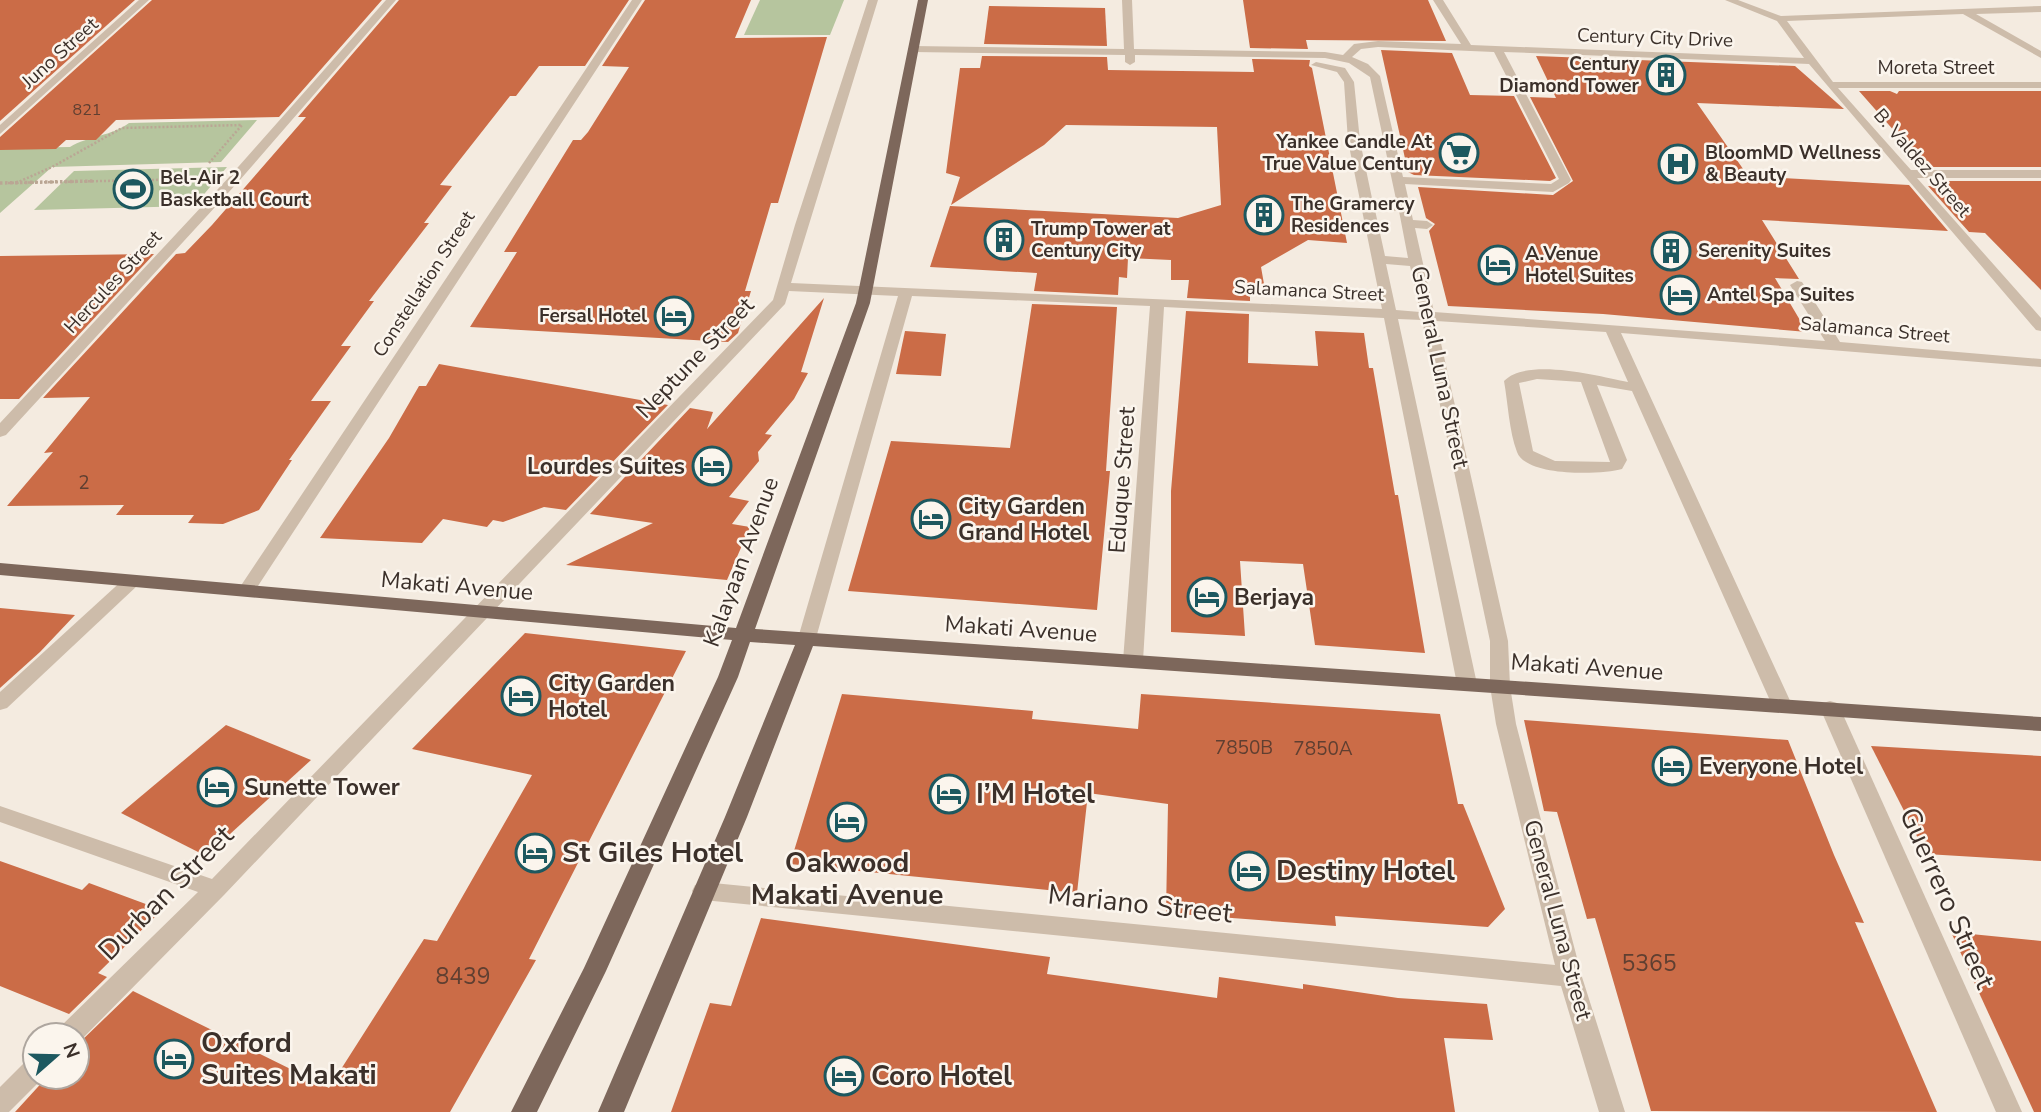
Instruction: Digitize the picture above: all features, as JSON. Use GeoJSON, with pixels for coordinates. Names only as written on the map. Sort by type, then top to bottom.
{"type":"FeatureCollection","features":[{"type":"Feature","properties":{"kind":"main road","name":"Kalayaan Avenue"},"geometry":{"type":"LineString","coordinates":[[524,1112],[594,971],[744,635],[866,290],[923,0]]}},
{"type":"Feature","properties":{"kind":"main road","name":"Makati Avenue"},"geometry":{"type":"LineString","coordinates":[[0,569],[744,635],[2041,724]]}},
{"type":"Feature","properties":{"kind":"main road"},"geometry":{"type":"LineString","coordinates":[[611,1112],[759,767],[807,638]]}},
{"type":"Feature","properties":{"kind":"street","name":"Juno Street"},"geometry":{"type":"LineString","coordinates":[[0,131],[144,0]]}},
{"type":"Feature","properties":{"kind":"street","name":"Hercules Street"},"geometry":{"type":"LineString","coordinates":[[0,432],[235,178],[391,0]]}},
{"type":"Feature","properties":{"kind":"street","name":"Constellation Street"},"geometry":{"type":"LineString","coordinates":[[246,591],[637,0]]}},
{"type":"Feature","properties":{"kind":"street","name":"Neptune Street"},"geometry":{"type":"LineString","coordinates":[[481,612],[520,575],[780,301],[873,0]]}},
{"type":"Feature","properties":{"kind":"street"},"geometry":{"type":"LineString","coordinates":[[1127,0],[1129,57]]}},
{"type":"Feature","properties":{"kind":"street"},"geometry":{"type":"LineString","coordinates":[[1438,0],[1468,47]]}},
{"type":"Feature","properties":{"kind":"street"},"geometry":{"type":"LineString","coordinates":[[1730,0],[1780,19],[2041,9]]}},
{"type":"Feature","properties":{"kind":"street"},"geometry":{"type":"LineString","coordinates":[[1965,11],[2041,55]]}},
{"type":"Feature","properties":{"kind":"street","name":"B. Valdez Street"},"geometry":{"type":"LineString","coordinates":[[1780,19],[1830,85],[2041,327]]}},
{"type":"Feature","properties":{"kind":"street","name":"Century City Drive"},"geometry":{"type":"LineString","coordinates":[[1346,58],[1358,46],[1378,44],[1812,61]]}},
{"type":"Feature","properties":{"kind":"street"},"geometry":{"type":"LineString","coordinates":[[1398,180],[1553,188],[1565,180],[1497,48]]}},
{"type":"Feature","properties":{"kind":"street","name":"General Luna Street"},"geometry":{"type":"LineString","coordinates":[[912,53],[1346,58],[1369,69],[1375,76],[1499,641],[1500,686],[1506,724],[1570,977],[1612,1112]]}},
{"type":"Feature","properties":{"kind":"street","name":"General Luna Street"},"geometry":{"type":"LineString","coordinates":[[1129,57],[1316,65],[1341,70],[1349,82],[1354,141],[1467,684]]}},
{"type":"Feature","properties":{"kind":"street","name":"Moreta Street"},"geometry":{"type":"LineString","coordinates":[[1830,85],[2041,85]]}},
{"type":"Feature","properties":{"kind":"street"},"geometry":{"type":"LineString","coordinates":[[1908,174],[2041,174]]}},
{"type":"Feature","properties":{"kind":"street"},"geometry":{"type":"LineString","coordinates":[[1368,206],[1405,208]]}},
{"type":"Feature","properties":{"kind":"street"},"geometry":{"type":"LineString","coordinates":[[1408,224],[1427,225]]}},
{"type":"Feature","properties":{"kind":"street"},"geometry":{"type":"LineString","coordinates":[[1380,260],[1417,262]]}},
{"type":"Feature","properties":{"kind":"street"},"geometry":{"type":"LineString","coordinates":[[1797,285],[1836,346]]}},
{"type":"Feature","properties":{"kind":"street","name":"Salamanca Street"},"geometry":{"type":"LineString","coordinates":[[783,287],[1392,314],[1611,328],[2041,363]]}},
{"type":"Feature","properties":{"kind":"street"},"geometry":{"type":"LineString","coordinates":[[807,638],[906,292]]}},
{"type":"Feature","properties":{"kind":"street","name":"Eduque Street"},"geometry":{"type":"LineString","coordinates":[[1133,661],[1157,302]]}},
{"type":"Feature","properties":{"kind":"street"},"geometry":{"type":"LineString","coordinates":[[1611,328],[1782,705]]}},
{"type":"Feature","properties":{"kind":"street"},"geometry":{"type":"LineString","coordinates":[[1588,381],[1619,460],[1616,466],[1606,469],[1545,465],[1532,460],[1525,453],[1511,381],[1519,375],[1531,374],[1588,381],[1640,388]]}},
{"type":"Feature","properties":{"kind":"street"},"geometry":{"type":"LineString","coordinates":[[0,703],[132,580]]}},
{"type":"Feature","properties":{"kind":"street","name":"Durban Street"},"geometry":{"type":"LineString","coordinates":[[83,1021],[216,889],[481,612]]}},
{"type":"Feature","properties":{"kind":"street","name":"Guerrero Street"},"geometry":{"type":"LineString","coordinates":[[1830,708],[2009,1112]]}},
{"type":"Feature","properties":{"kind":"street"},"geometry":{"type":"LineString","coordinates":[[0,814],[216,889]]}},
{"type":"Feature","properties":{"kind":"street","name":"Mariano Street"},"geometry":{"type":"LineString","coordinates":[[704,891],[1570,977]]}},
{"type":"Feature","properties":{"kind":"street"},"geometry":{"type":"LineString","coordinates":[[0,1104],[21,1083]]}},
{"type":"Feature","properties":{"kind":"path"},"geometry":{"type":"LineString","coordinates":[[16,183],[52,167],[122,128],[242,125],[195,180]]}},
{"type":"Feature","properties":{"kind":"path"},"geometry":{"type":"LineString","coordinates":[[0,184],[235,178]]}},
{"type":"Feature","properties":{"kind":"green space"},"geometry":{"type":"Polygon","coordinates":[[[760,0],[844,0],[830,35],[744,35],[760,0]]]}},
{"type":"Feature","properties":{"kind":"green space"},"geometry":{"type":"Polygon","coordinates":[[[257,120],[221,162],[52,167],[0,213],[0,148],[70,147],[115,131],[129,123],[257,120]]]}},
{"type":"Feature","properties":{"kind":"green space","name":"Bel-Air 2 Basketball Court"},"geometry":{"type":"Polygon","coordinates":[[[227,167],[194,206],[34,210],[74,171],[227,167]]]}},
{"type":"Feature","properties":{"kind":"building"},"geometry":{"type":"Polygon","coordinates":[[[0,0],[135,0],[0,121],[0,0]]]}},
{"type":"Feature","properties":{"kind":"building"},"geometry":{"type":"Polygon","coordinates":[[[152,0],[382,0],[279,117],[116,120],[96,140],[66,140],[56,149],[0,150],[0,137],[152,0]]]}},
{"type":"Feature","properties":{"kind":"building"},"geometry":{"type":"Polygon","coordinates":[[[399,0],[629,0],[585,66],[539,66],[516,96],[510,96],[440,185],[452,186],[424,223],[429,223],[369,301],[374,301],[341,346],[351,346],[311,401],[331,401],[289,460],[292,460],[259,510],[223,524],[188,523],[194,515],[116,515],[124,505],[7,506],[53,452],[44,453],[90,397],[43,398],[176,254],[185,253],[212,225],[306,117],[298,117],[399,0]]]}},
{"type":"Feature","properties":{"kind":"building"},"geometry":{"type":"Polygon","coordinates":[[[645,0],[751,0],[735,38],[827,37],[778,203],[771,203],[745,291],[751,291],[738,333],[728,342],[470,327],[517,252],[504,252],[573,140],[581,140],[588,132],[629,67],[602,66],[645,0]]]}},
{"type":"Feature","properties":{"kind":"building"},"geometry":{"type":"Polygon","coordinates":[[[1243,0],[1428,0],[1446,41],[1306,40],[1308,49],[1250,48],[1243,0]]]}},
{"type":"Feature","properties":{"kind":"building"},"geometry":{"type":"Polygon","coordinates":[[[989,6],[1105,8],[1107,46],[984,44],[989,6]]]}},
{"type":"Feature","properties":{"kind":"building"},"geometry":{"type":"Polygon","coordinates":[[[1381,50],[1452,53],[1470,95],[1514,96],[1556,178],[1550,181],[1414,175],[1408,172],[1381,50]]]}},
{"type":"Feature","properties":{"kind":"building"},"geometry":{"type":"Polygon","coordinates":[[[982,56],[1107,57],[1108,70],[1254,72],[1252,59],[1310,60],[1309,66],[1312,68],[1347,243],[1308,240],[1261,267],[1264,284],[1250,283],[1250,301],[1187,298],[1189,280],[1171,280],[1171,260],[1128,258],[1127,278],[1119,277],[1118,295],[1034,291],[1037,273],[930,267],[950,206],[1178,218],[1221,205],[1217,127],[1066,125],[1044,145],[951,205],[960,177],[946,173],[960,68],[980,68],[982,56]]]}},
{"type":"Feature","properties":{"kind":"building"},"geometry":{"type":"Polygon","coordinates":[[[1536,56],[1795,66],[1844,109],[1697,103],[1748,176],[1909,185],[1948,231],[1762,220],[1799,279],[1775,278],[1807,332],[1603,314],[1448,306],[1429,231],[1435,224],[1426,218],[1418,187],[1553,195],[1573,181],[1530,97],[1556,98],[1536,56]]]}},
{"type":"Feature","properties":{"kind":"building"},"geometry":{"type":"Polygon","coordinates":[[[1859,91],[1890,91],[1897,94],[1899,91],[2041,91],[2041,167],[1926,167],[1859,91]]]}},
{"type":"Feature","properties":{"kind":"building"},"geometry":{"type":"Polygon","coordinates":[[[1937,181],[2041,181],[2041,290],[1985,233],[1969,232],[1928,186],[1943,187],[1937,181]]]}},
{"type":"Feature","properties":{"kind":"building"},"geometry":{"type":"Polygon","coordinates":[[[154,254],[19,399],[0,399],[0,256],[154,254]]]}},
{"type":"Feature","properties":{"kind":"building"},"geometry":{"type":"Polygon","coordinates":[[[824,298],[801,372],[808,373],[794,399],[765,434],[772,435],[758,452],[759,461],[729,497],[749,501],[732,524],[750,527],[727,580],[566,565],[653,523],[590,514],[690,408],[713,412],[707,429],[824,298]]]}},
{"type":"Feature","properties":{"kind":"building"},"geometry":{"type":"Polygon","coordinates":[[[1032,304],[1117,307],[1106,471],[1110,471],[1097,610],[848,591],[891,441],[1010,448],[1032,304]]]}},
{"type":"Feature","properties":{"kind":"building"},"geometry":{"type":"Polygon","coordinates":[[[1186,311],[1249,314],[1248,363],[1318,366],[1315,331],[1364,333],[1369,368],[1373,368],[1395,495],[1398,495],[1425,653],[1315,645],[1303,564],[1240,561],[1245,636],[1171,632],[1171,491],[1186,311]]]}},
{"type":"Feature","properties":{"kind":"building"},"geometry":{"type":"Polygon","coordinates":[[[905,331],[946,334],[941,376],[896,374],[905,331]]]}},
{"type":"Feature","properties":{"kind":"building"},"geometry":{"type":"Polygon","coordinates":[[[439,364],[668,405],[566,510],[544,507],[503,522],[493,520],[487,527],[443,519],[422,543],[320,538],[389,438],[419,386],[426,386],[439,364]]]}},
{"type":"Feature","properties":{"kind":"building"},"geometry":{"type":"Polygon","coordinates":[[[0,608],[75,615],[40,652],[0,688],[0,608]]]}},
{"type":"Feature","properties":{"kind":"building"},"geometry":{"type":"Polygon","coordinates":[[[525,633],[686,651],[529,959],[536,960],[450,1112],[15,1112],[34,1091],[91,1091],[91,1032],[133,991],[329,1088],[424,939],[437,941],[532,775],[412,749],[525,633]]]}},
{"type":"Feature","properties":{"kind":"building"},"geometry":{"type":"Polygon","coordinates":[[[842,694],[1033,711],[1032,719],[1138,729],[1141,694],[1440,714],[1458,804],[1463,804],[1505,909],[1488,927],[1335,916],[1336,926],[1166,913],[1168,804],[1088,793],[1077,893],[790,864],[842,694]]]}},
{"type":"Feature","properties":{"kind":"building"},"geometry":{"type":"Polygon","coordinates":[[[1524,720],[1788,740],[1864,923],[1855,922],[1937,1112],[1651,1111],[1595,918],[1587,919],[1557,812],[1544,811],[1524,720]]]}},
{"type":"Feature","properties":{"kind":"building","name":"Sunette Tower"},"geometry":{"type":"Polygon","coordinates":[[[226,725],[311,760],[206,856],[121,813],[226,725]]]}},
{"type":"Feature","properties":{"kind":"building"},"geometry":{"type":"Polygon","coordinates":[[[1871,746],[2041,756],[2041,861],[1926,854],[1871,746]]]}},
{"type":"Feature","properties":{"kind":"building"},"geometry":{"type":"Polygon","coordinates":[[[0,861],[82,890],[89,883],[162,910],[98,973],[107,977],[69,1014],[0,986],[0,861]]]}},
{"type":"Feature","properties":{"kind":"building"},"geometry":{"type":"Polygon","coordinates":[[[761,918],[1050,957],[1047,974],[1217,998],[1219,977],[1303,989],[1303,984],[1398,998],[1487,1004],[1493,1040],[1444,1038],[1455,1112],[671,1112],[710,1003],[731,1006],[761,918]]]}},
{"type":"Feature","properties":{"kind":"building"},"geometry":{"type":"Polygon","coordinates":[[[1951,932],[2041,941],[2041,1112],[2034,1112],[1951,932]]]}},
{"type":"Feature","properties":{"kind":"place","name":"Century Diamond Tower"},"geometry":{"type":"Point","coordinates":[1666,75]}},
{"type":"Feature","properties":{"kind":"place","name":"Yankee Candle At True Value Century"},"geometry":{"type":"Point","coordinates":[1459,153]}},
{"type":"Feature","properties":{"kind":"place","name":"BloomMD Wellness & Beauty"},"geometry":{"type":"Point","coordinates":[1678,164]}},
{"type":"Feature","properties":{"kind":"place","name":"Bel-Air 2 Basketball Court"},"geometry":{"type":"Point","coordinates":[133,189]}},
{"type":"Feature","properties":{"kind":"place","name":"The Gramercy Residences"},"geometry":{"type":"Point","coordinates":[1264,215]}},
{"type":"Feature","properties":{"kind":"place","name":"Trump Tower at Century City"},"geometry":{"type":"Point","coordinates":[1004,240]}},
{"type":"Feature","properties":{"kind":"place","name":"Serenity Suites"},"geometry":{"type":"Point","coordinates":[1671,251]}},
{"type":"Feature","properties":{"kind":"place","name":"A.Venue Hotel Suites"},"geometry":{"type":"Point","coordinates":[1498,265]}},
{"type":"Feature","properties":{"kind":"place","name":"Antel Spa Suites"},"geometry":{"type":"Point","coordinates":[1680,295]}},
{"type":"Feature","properties":{"kind":"place","name":"Fersal Hotel"},"geometry":{"type":"Point","coordinates":[674,316]}},
{"type":"Feature","properties":{"kind":"place","name":"Lourdes Suites"},"geometry":{"type":"Point","coordinates":[712,466]}},
{"type":"Feature","properties":{"kind":"place","name":"City Garden Grand Hotel"},"geometry":{"type":"Point","coordinates":[931,519]}},
{"type":"Feature","properties":{"kind":"place","name":"Berjaya"},"geometry":{"type":"Point","coordinates":[1207,597]}},
{"type":"Feature","properties":{"kind":"place","name":"City Garden Hotel"},"geometry":{"type":"Point","coordinates":[521,696]}},
{"type":"Feature","properties":{"kind":"place","name":"Everyone Hotel"},"geometry":{"type":"Point","coordinates":[1672,766]}},
{"type":"Feature","properties":{"kind":"place","name":"Sunette Tower"},"geometry":{"type":"Point","coordinates":[217,787]}},
{"type":"Feature","properties":{"kind":"place","name":"I’M Hotel"},"geometry":{"type":"Point","coordinates":[949,794]}},
{"type":"Feature","properties":{"kind":"place","name":"Oakwood Makati Avenue"},"geometry":{"type":"Point","coordinates":[847,822]}},
{"type":"Feature","properties":{"kind":"place","name":"St Giles Hotel"},"geometry":{"type":"Point","coordinates":[535,853]}},
{"type":"Feature","properties":{"kind":"place","name":"Destiny Hotel"},"geometry":{"type":"Point","coordinates":[1249,871]}},
{"type":"Feature","properties":{"kind":"place","name":"Oxford Suites Makati"},"geometry":{"type":"Point","coordinates":[174,1059]}},
{"type":"Feature","properties":{"kind":"place","name":"Coro Hotel"},"geometry":{"type":"Point","coordinates":[844,1076]}}]}
